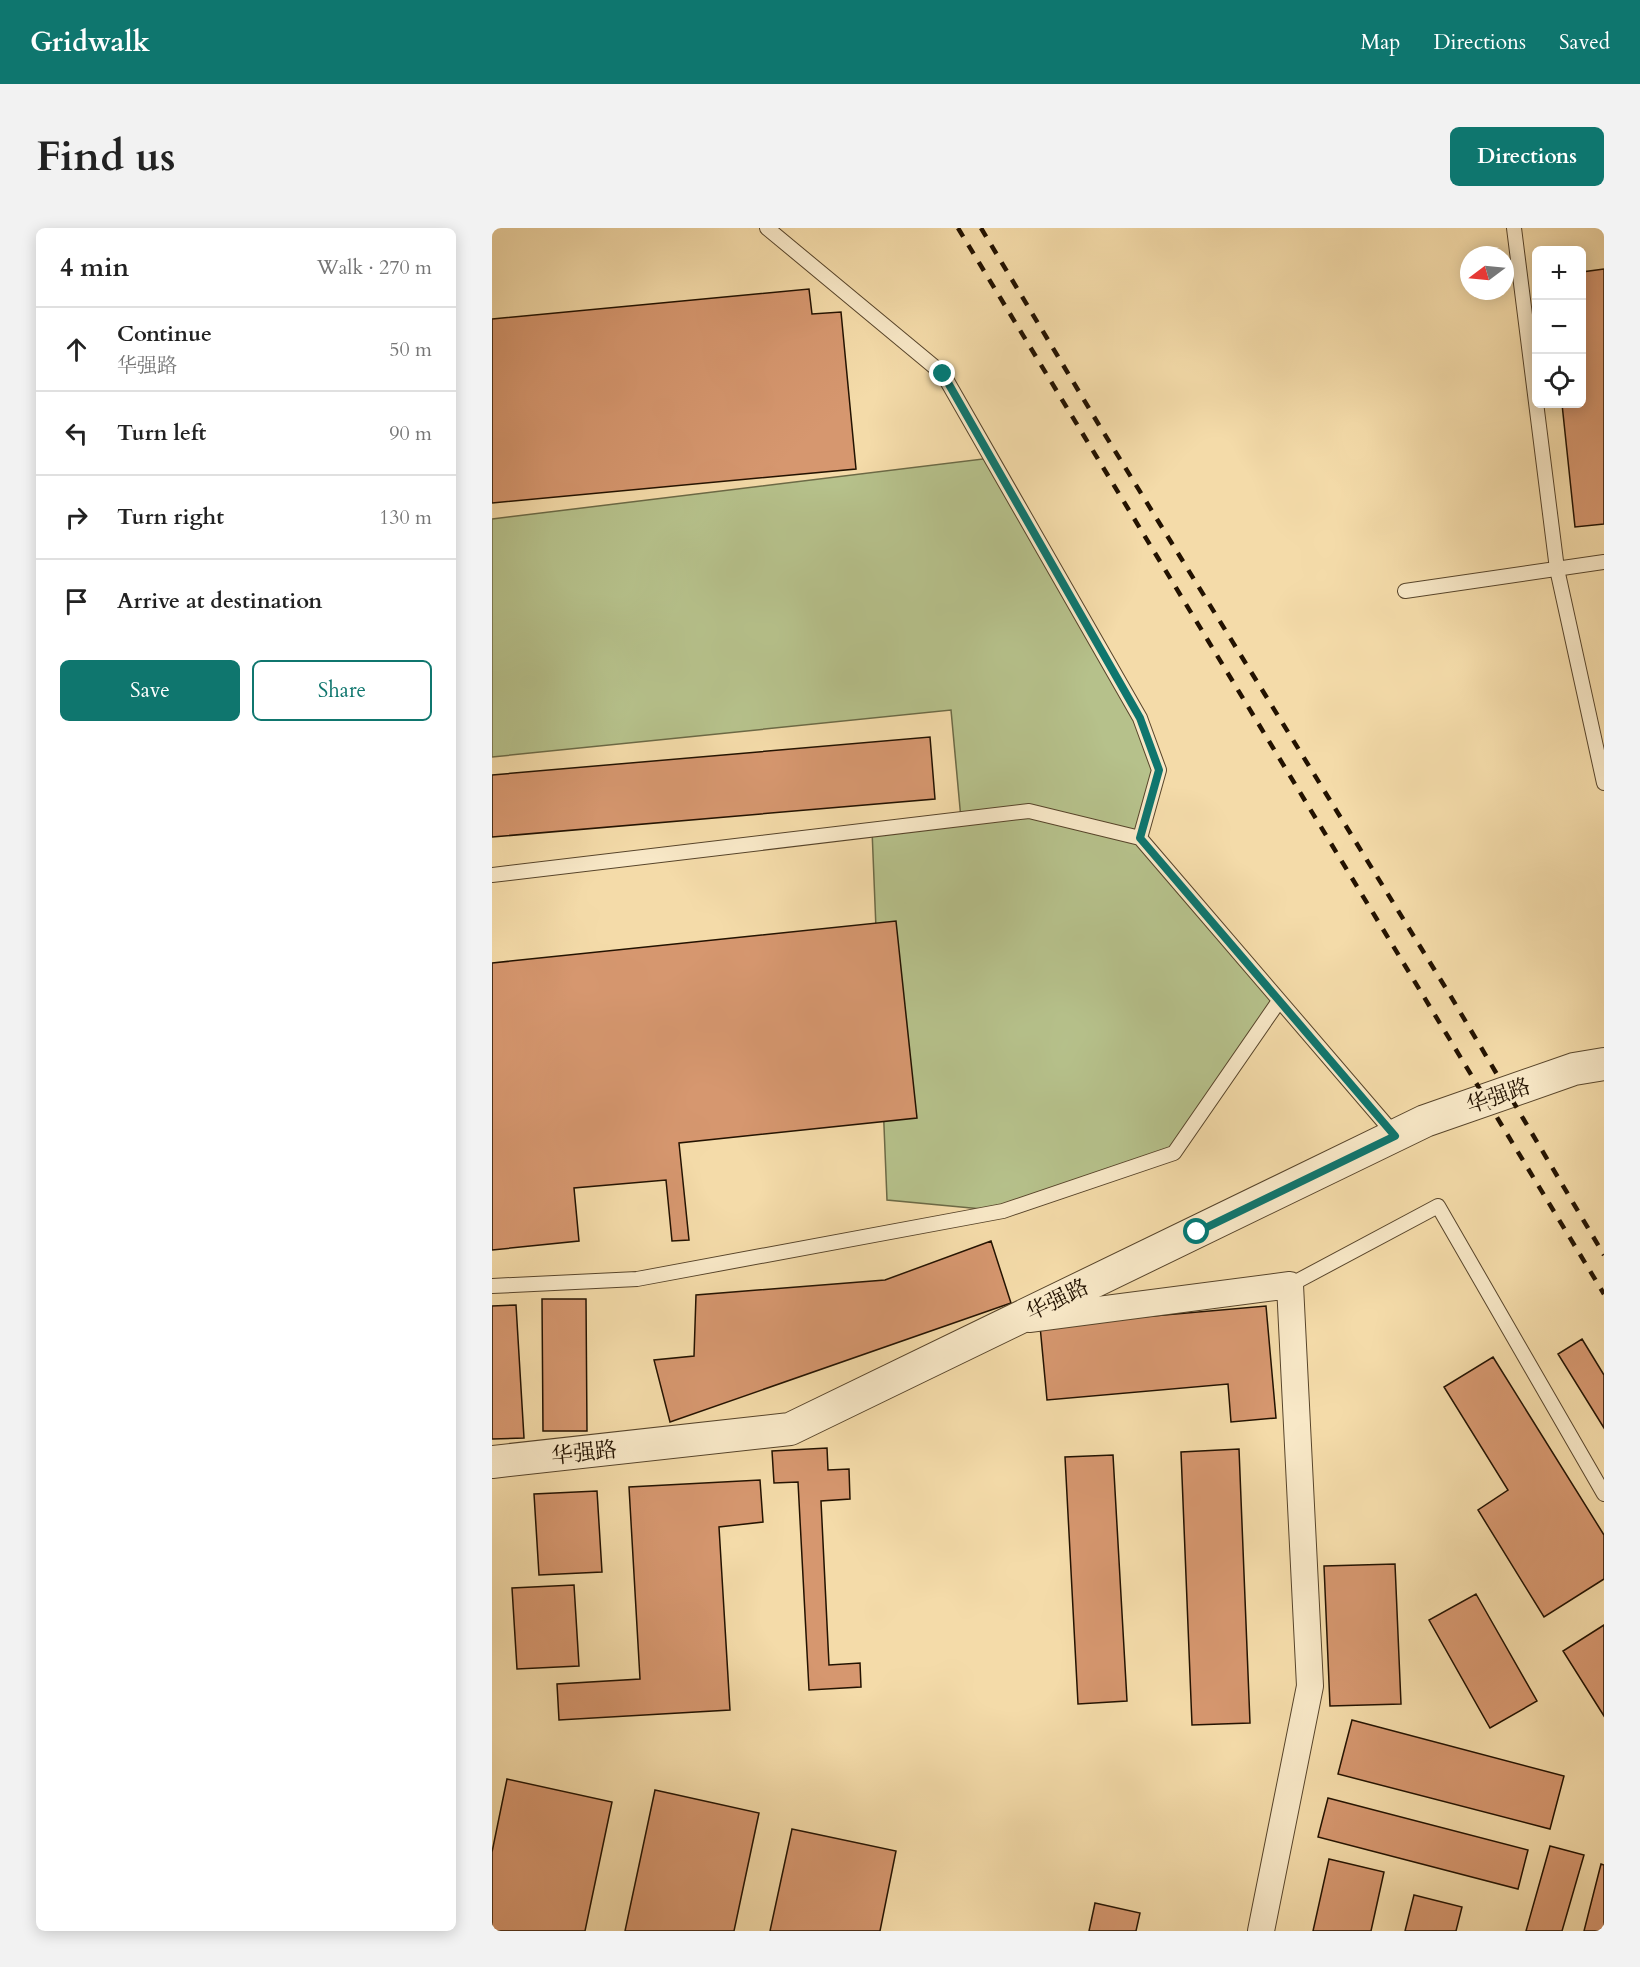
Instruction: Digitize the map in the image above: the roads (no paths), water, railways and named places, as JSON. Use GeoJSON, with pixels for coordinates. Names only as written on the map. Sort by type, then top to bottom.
{"type":"FeatureCollection","features":[{"type":"Feature","properties":{"kind":"street","name":"华强路"},"geometry":{"type":"LineString","coordinates":[[492,1462],[790,1429],[1425,1120],[1564,1072],[1604,1064]]}},
{"type":"Feature","properties":{"kind":"street"},"geometry":{"type":"LineString","coordinates":[[1013,1321],[1290,1285],[1310,1686],[1261,1931]]}},
{"type":"Feature","properties":{"kind":"lane"},"geometry":{"type":"LineString","coordinates":[[767,228],[943,374],[1140,718],[1159,770],[1140,838]]}},
{"type":"Feature","properties":{"kind":"lane"},"geometry":{"type":"LineString","coordinates":[[1514,228],[1557,569],[1604,783]]}},
{"type":"Feature","properties":{"kind":"lane"},"geometry":{"type":"LineString","coordinates":[[1405,591],[1604,562]]}},
{"type":"Feature","properties":{"kind":"lane"},"geometry":{"type":"LineString","coordinates":[[492,875],[1029,811],[1140,838],[1395,1136]]}},
{"type":"Feature","properties":{"kind":"lane"},"geometry":{"type":"LineString","coordinates":[[492,1286],[637,1279],[1003,1211],[1174,1153],[1280,1001]]}},
{"type":"Feature","properties":{"kind":"lane"},"geometry":{"type":"LineString","coordinates":[[1290,1285],[1438,1206],[1604,1494]]}},
{"type":"Feature","properties":{"kind":"railway"},"geometry":{"type":"LineString","coordinates":[[958,228],[1604,1294]]}},
{"type":"Feature","properties":{"kind":"railway"},"geometry":{"type":"LineString","coordinates":[[981,228],[1099,425],[1450,995],[1604,1255]]}}]}
